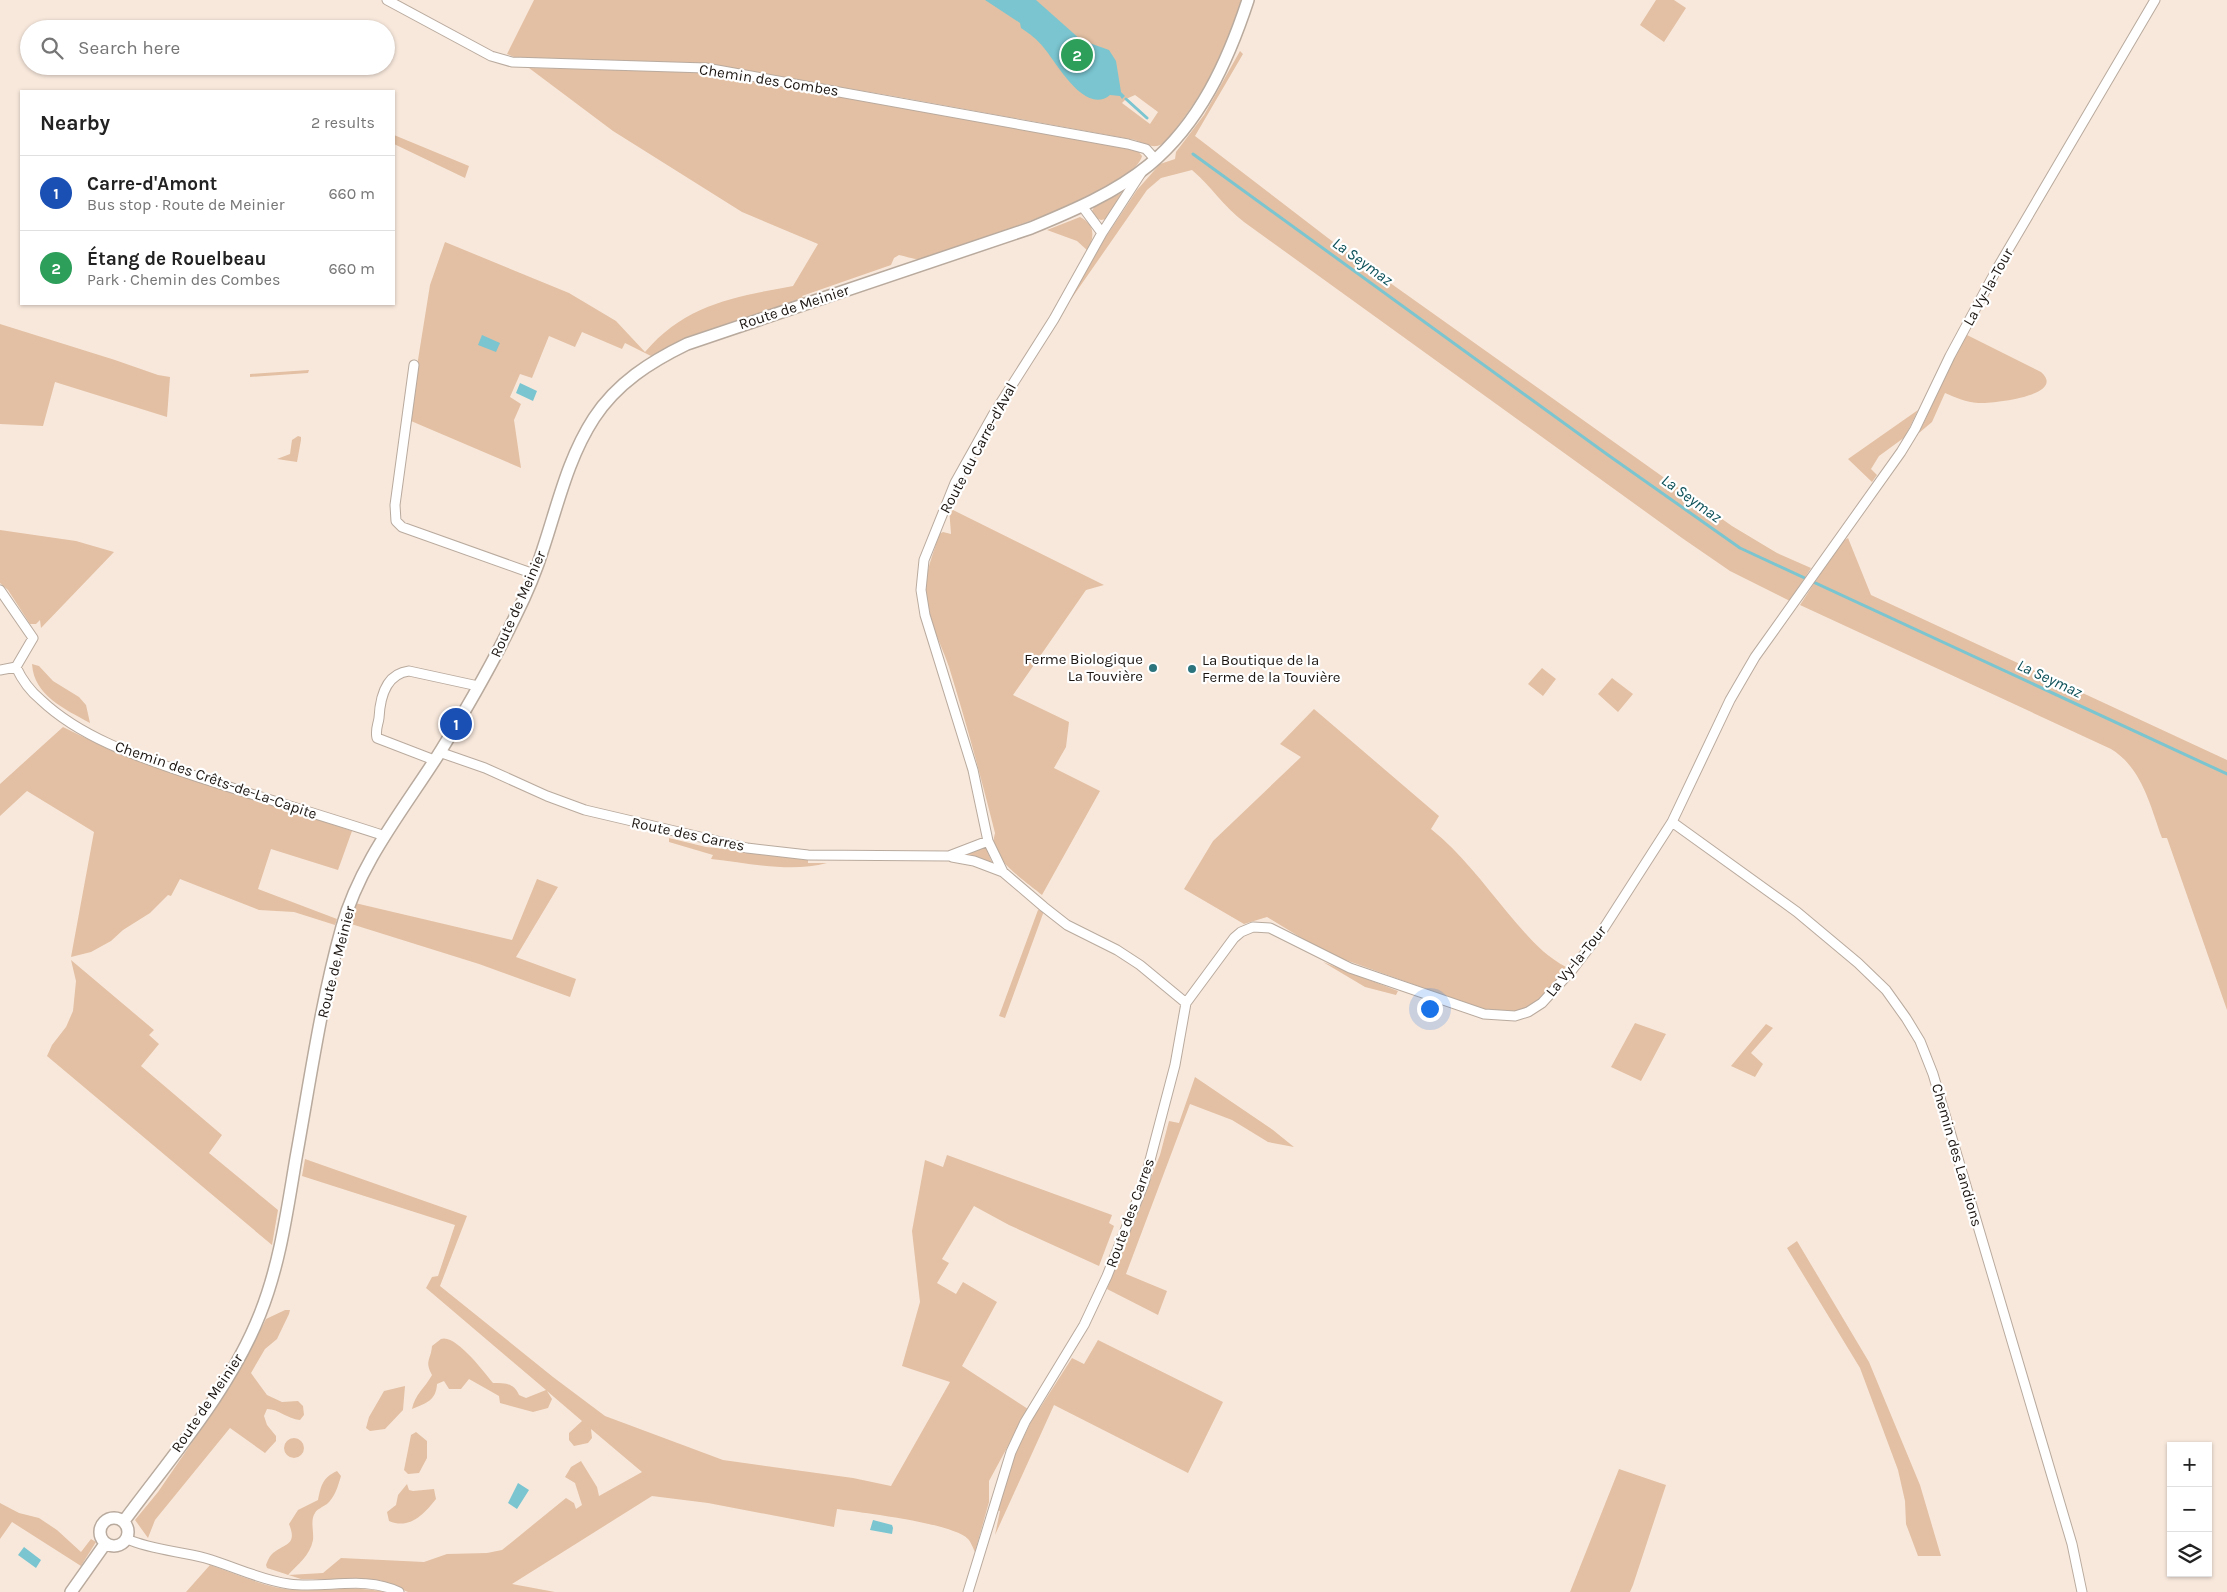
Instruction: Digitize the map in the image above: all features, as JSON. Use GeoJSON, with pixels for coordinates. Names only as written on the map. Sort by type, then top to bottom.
{"type":"FeatureCollection","features":[{"type":"Feature","properties":{"kind":"street","name":"Chemin des Combes"},"geometry":{"type":"LineString","coordinates":[[387,0],[491,56],[512,62],[706,68],[1128,144],[1146,149],[1156,159]]}},
{"type":"Feature","properties":{"kind":"street","name":"Route de Meinier"},"geometry":{"type":"LineString","coordinates":[[124,1521],[232,1371],[267,1298],[282,1243],[315,1055],[337,947],[347,910],[358,882],[385,836],[437,756],[514,621],[534,574],[572,460],[583,437],[603,405],[633,376],[653,362],[687,344],[1016,234],[1082,206],[1120,186],[1156,159],[1188,123],[1213,85],[1229,52],[1248,0]]}},
{"type":"Feature","properties":{"kind":"street","name":"La Vy-la-Tour"},"geometry":{"type":"LineString","coordinates":[[1186,1003],[1234,938],[1248,929],[1259,926],[1278,931],[1350,968],[1484,1014],[1510,1017],[1521,1015],[1535,1008],[1549,996],[1582,958],[1672,822],[1742,679],[1755,657],[1804,590],[1915,429],[1950,356],[1998,267],[2155,0]]}},
{"type":"Feature","properties":{"kind":"street","name":"Route du Carre-d'Aval"},"geometry":{"type":"LineString","coordinates":[[988,841],[973,770],[925,615],[920,590],[922,570],[938,523],[974,448],[1054,319],[1102,233],[1143,170]]}},
{"type":"Feature","properties":{"kind":"street"},"geometry":{"type":"LineString","coordinates":[[1082,206],[1102,233]]}},
{"type":"Feature","properties":{"kind":"street"},"geometry":{"type":"LineString","coordinates":[[414,365],[395,505],[396,521],[402,527],[534,574]]}},
{"type":"Feature","properties":{"kind":"street"},"geometry":{"type":"LineString","coordinates":[[0,590],[33,638],[16,667],[0,670]]}},
{"type":"Feature","properties":{"kind":"street","name":"Chemin des Crêts-de-La-Capite"},"geometry":{"type":"LineString","coordinates":[[16,667],[22,679],[41,701],[74,724],[129,752],[229,788],[385,836]]}},
{"type":"Feature","properties":{"kind":"street","name":"Route des Carres"},"geometry":{"type":"LineString","coordinates":[[478,686],[409,671],[398,674],[386,688],[378,705],[377,738],[485,768],[585,810],[747,848],[808,855],[950,856],[974,861],[1003,872],[1067,925],[1116,950],[1140,965],[1186,1003],[1175,1065],[1144,1183],[1107,1276],[1084,1325],[1025,1422],[1011,1452],[968,1592]]}},
{"type":"Feature","properties":{"kind":"street","name":"Chemin des Landions"},"geometry":{"type":"LineString","coordinates":[[1672,822],[1827,935],[1886,990],[1917,1035],[1933,1074],[2074,1550],[2082,1592]]}},
{"type":"Feature","properties":{"kind":"street","name":"Route des Carres"},"geometry":{"type":"LineString","coordinates":[[950,856],[988,841],[1003,872]]}},
{"type":"Feature","properties":{"kind":"street"},"geometry":{"type":"LineString","coordinates":[[114,1517],[124,1521],[129,1530],[127,1539],[119,1546],[105,1544],[100,1535],[104,1521],[114,1517]]}},
{"type":"Feature","properties":{"kind":"street"},"geometry":{"type":"LineString","coordinates":[[127,1539],[146,1547],[202,1557],[284,1583],[303,1585],[364,1583],[385,1586],[399,1592]]}},
{"type":"Feature","properties":{"kind":"street"},"geometry":{"type":"LineString","coordinates":[[71,1592],[105,1544]]}},
{"type":"Feature","properties":{"kind":"shaded area"},"geometry":{"type":"Polygon","coordinates":[[[534,0],[1242,0],[1216,67],[1171,136],[1157,146],[1135,140],[893,96],[703,64],[519,59],[507,54],[534,0]],[[1135,95],[1122,103],[1150,124],[1158,112],[1135,95]]]}},
{"type":"Feature","properties":{"kind":"shaded area"},"geometry":{"type":"Polygon","coordinates":[[[1656,0],[1674,0],[1686,8],[1664,42],[1640,25],[1656,0]]]}},
{"type":"Feature","properties":{"kind":"shaded area"},"geometry":{"type":"Polygon","coordinates":[[[1240,51],[1243,54],[1195,136],[1341,248],[1732,526],[1777,553],[1811,568],[1790,601],[1730,571],[1682,538],[1244,222],[1192,170],[1161,178],[1147,190],[1067,305],[1105,238],[1137,190],[1160,164],[1175,159],[1176,152],[1204,115],[1240,51]]]}},
{"type":"Feature","properties":{"kind":"shaded area"},"geometry":{"type":"Polygon","coordinates":[[[529,68],[701,71],[1124,146],[1138,151],[1142,156],[1133,169],[1115,182],[1061,209],[931,257],[919,259],[899,255],[894,258],[891,265],[687,338],[651,356],[625,343],[622,349],[582,332],[575,347],[549,336],[532,378],[520,374],[510,397],[521,404],[514,420],[521,468],[411,421],[417,366],[430,285],[445,242],[569,293],[616,321],[645,352],[677,323],[694,313],[731,299],[793,286],[818,244],[742,212],[613,131],[529,68]]]}},
{"type":"Feature","properties":{"kind":"shaded area"},"geometry":{"type":"Polygon","coordinates":[[[395,135],[469,166],[465,178],[395,144],[395,135]]]}},
{"type":"Feature","properties":{"kind":"shaded area"},"geometry":{"type":"Polygon","coordinates":[[[1121,193],[1122,195],[1106,219],[1096,218],[1092,211],[1094,207],[1121,193]]]}},
{"type":"Feature","properties":{"kind":"shaded area"},"geometry":{"type":"Polygon","coordinates":[[[1080,217],[1089,224],[1092,232],[1092,241],[1088,251],[1077,241],[1047,230],[1080,217]]]}},
{"type":"Feature","properties":{"kind":"shaded area"},"geometry":{"type":"Polygon","coordinates":[[[0,324],[158,375],[170,377],[167,417],[55,382],[43,426],[0,424],[0,324]]]}},
{"type":"Feature","properties":{"kind":"shaded area"},"geometry":{"type":"Polygon","coordinates":[[[1967,335],[2041,372],[2047,380],[2044,387],[2036,393],[2024,397],[1985,403],[1965,401],[1945,393],[1932,422],[1919,433],[1956,354],[1967,335]]]}},
{"type":"Feature","properties":{"kind":"shaded area"},"geometry":{"type":"Polygon","coordinates":[[[309,370],[308,373],[250,377],[250,374],[309,370]]]}},
{"type":"Feature","properties":{"kind":"shaded area"},"geometry":{"type":"Polygon","coordinates":[[[1918,410],[1905,437],[1879,456],[1871,469],[1877,475],[1872,482],[1848,459],[1918,410]]]}},
{"type":"Feature","properties":{"kind":"shaded area"},"geometry":{"type":"Polygon","coordinates":[[[298,436],[301,437],[301,440],[297,462],[277,459],[290,454],[292,440],[298,436]]]}},
{"type":"Feature","properties":{"kind":"shaded area"},"geometry":{"type":"Polygon","coordinates":[[[949,508],[1104,585],[1086,590],[1013,695],[1069,722],[1066,747],[1054,768],[1100,791],[1042,895],[1007,866],[994,845],[995,833],[979,770],[949,667],[928,613],[925,594],[926,579],[939,534],[943,532],[951,534],[949,508]]]}},
{"type":"Feature","properties":{"kind":"shaded area"},"geometry":{"type":"Polygon","coordinates":[[[0,530],[76,541],[114,552],[41,628],[40,620],[36,624],[30,624],[8,590],[0,583],[0,530]]]}},
{"type":"Feature","properties":{"kind":"shaded area"},"geometry":{"type":"Polygon","coordinates":[[[1848,538],[1871,595],[2227,760],[2227,1010],[2167,838],[2162,838],[2144,788],[2122,757],[2111,749],[1800,605],[1841,542],[1848,538]]]}},
{"type":"Feature","properties":{"kind":"shaded area"},"geometry":{"type":"Polygon","coordinates":[[[32,664],[39,666],[53,681],[79,697],[86,705],[90,723],[61,707],[45,693],[38,685],[32,664]]]}},
{"type":"Feature","properties":{"kind":"shaded area"},"geometry":{"type":"Polygon","coordinates":[[[1542,668],[1556,679],[1543,696],[1528,684],[1542,668]]]}},
{"type":"Feature","properties":{"kind":"shaded area"},"geometry":{"type":"Polygon","coordinates":[[[1612,678],[1633,694],[1618,712],[1598,694],[1612,678]]]}},
{"type":"Feature","properties":{"kind":"shaded area"},"geometry":{"type":"Polygon","coordinates":[[[1314,709],[1439,816],[1431,829],[1462,858],[1520,928],[1549,956],[1566,967],[1541,998],[1524,1009],[1514,1012],[1502,1013],[1485,1010],[1326,953],[1267,917],[1244,924],[1184,889],[1213,841],[1301,757],[1280,744],[1314,709]]]}},
{"type":"Feature","properties":{"kind":"shaded area"},"geometry":{"type":"Polygon","coordinates":[[[63,727],[110,750],[352,831],[338,870],[271,849],[258,889],[337,919],[335,925],[294,912],[259,910],[180,879],[171,896],[168,895],[150,913],[123,930],[111,941],[91,952],[71,957],[94,832],[27,791],[0,816],[0,784],[63,727]]]}},
{"type":"Feature","properties":{"kind":"shaded area"},"geometry":{"type":"Polygon","coordinates":[[[669,838],[706,847],[808,858],[808,863],[827,863],[813,866],[784,867],[711,859],[713,855],[669,842],[669,838]]]}},
{"type":"Feature","properties":{"kind":"shaded area"},"geometry":{"type":"Polygon","coordinates":[[[985,845],[992,863],[964,854],[985,845]]]}},
{"type":"Feature","properties":{"kind":"shaded area"},"geometry":{"type":"Polygon","coordinates":[[[537,879],[558,887],[516,957],[576,979],[570,997],[479,964],[348,923],[355,903],[512,940],[537,879]]]}},
{"type":"Feature","properties":{"kind":"shaded area"},"geometry":{"type":"Polygon","coordinates":[[[1038,910],[1044,911],[1005,1018],[999,1016],[1038,910]]]}},
{"type":"Feature","properties":{"kind":"shaded area"},"geometry":{"type":"Polygon","coordinates":[[[71,960],[154,1030],[149,1035],[159,1044],[141,1066],[222,1135],[209,1153],[278,1210],[272,1245],[47,1056],[52,1045],[66,1027],[73,1011],[76,981],[71,960]]]}},
{"type":"Feature","properties":{"kind":"shaded area"},"geometry":{"type":"Polygon","coordinates":[[[1323,962],[1398,991],[1396,995],[1365,987],[1323,962]]]}},
{"type":"Feature","properties":{"kind":"shaded area"},"geometry":{"type":"Polygon","coordinates":[[[1635,1023],[1666,1034],[1641,1081],[1611,1067],[1635,1023]]]}},
{"type":"Feature","properties":{"kind":"shaded area"},"geometry":{"type":"Polygon","coordinates":[[[1766,1024],[1773,1028],[1751,1053],[1763,1064],[1755,1077],[1731,1066],[1766,1024]]]}},
{"type":"Feature","properties":{"kind":"shaded area"},"geometry":{"type":"Polygon","coordinates":[[[1195,1077],[1273,1130],[1294,1147],[1268,1142],[1232,1120],[1190,1104],[1126,1274],[1167,1291],[1158,1315],[1107,1289],[1160,1155],[1169,1121],[1179,1123],[1195,1077]]]}},
{"type":"Feature","properties":{"kind":"shaded area"},"geometry":{"type":"Polygon","coordinates":[[[947,1155],[1112,1215],[1109,1223],[1114,1226],[1099,1266],[1009,1225],[974,1206],[942,1259],[949,1263],[937,1283],[956,1294],[963,1282],[997,1302],[962,1366],[1028,1409],[989,1481],[989,1502],[975,1552],[969,1540],[959,1533],[907,1520],[837,1509],[834,1527],[708,1503],[652,1496],[512,1584],[555,1592],[408,1592],[380,1580],[301,1579],[289,1575],[323,1573],[341,1558],[424,1562],[447,1554],[487,1553],[502,1550],[566,1498],[574,1503],[576,1509],[582,1505],[575,1483],[565,1477],[571,1467],[581,1461],[597,1487],[599,1496],[642,1472],[591,1429],[592,1438],[588,1443],[574,1446],[569,1440],[569,1433],[582,1421],[547,1391],[552,1399],[548,1408],[533,1412],[500,1403],[499,1396],[469,1379],[461,1389],[449,1389],[444,1381],[437,1384],[435,1394],[429,1401],[412,1409],[418,1395],[432,1375],[428,1363],[432,1346],[441,1339],[454,1342],[477,1363],[493,1383],[512,1386],[519,1395],[526,1398],[546,1390],[426,1288],[432,1277],[438,1276],[455,1225],[302,1176],[305,1159],[467,1216],[440,1286],[553,1377],[605,1416],[723,1460],[853,1478],[891,1486],[950,1382],[902,1366],[920,1302],[912,1231],[925,1160],[943,1167],[947,1155]]]}},
{"type":"Feature","properties":{"kind":"shaded area"},"geometry":{"type":"Polygon","coordinates":[[[1797,1241],[1869,1362],[1920,1485],[1941,1556],[1918,1556],[1906,1524],[1905,1501],[1898,1470],[1860,1368],[1787,1248],[1797,1241]]]}},
{"type":"Feature","properties":{"kind":"shaded area"},"geometry":{"type":"Polygon","coordinates":[[[285,1310],[290,1310],[277,1339],[265,1349],[251,1373],[267,1395],[282,1402],[298,1401],[303,1406],[304,1415],[300,1420],[267,1409],[264,1416],[267,1425],[276,1436],[276,1441],[265,1453],[230,1428],[155,1520],[148,1538],[135,1520],[158,1492],[217,1406],[242,1366],[266,1319],[285,1310]]]}},
{"type":"Feature","properties":{"kind":"shaded area"},"geometry":{"type":"Polygon","coordinates":[[[1098,1340],[1223,1402],[1188,1473],[1054,1405],[995,1535],[1000,1511],[997,1510],[1012,1460],[1038,1408],[1040,1408],[1072,1358],[1084,1364],[1098,1340]]]}},
{"type":"Feature","properties":{"kind":"shaded area"},"geometry":{"type":"Polygon","coordinates":[[[405,1386],[403,1410],[385,1429],[370,1431],[366,1428],[369,1417],[384,1391],[405,1386]]]}},
{"type":"Feature","properties":{"kind":"shaded area"},"geometry":{"type":"Polygon","coordinates":[[[416,1432],[427,1441],[427,1458],[419,1473],[408,1474],[404,1470],[411,1435],[416,1432]]]}},
{"type":"Feature","properties":{"kind":"shaded area"},"geometry":{"type":"Polygon","coordinates":[[[294,1438],[301,1441],[304,1448],[301,1455],[294,1458],[287,1455],[284,1448],[287,1441],[294,1438]]]}},
{"type":"Feature","properties":{"kind":"shaded area"},"geometry":{"type":"Polygon","coordinates":[[[1619,1469],[1666,1485],[1633,1585],[1630,1592],[1570,1592],[1619,1469]]]}},
{"type":"Feature","properties":{"kind":"shaded area"},"geometry":{"type":"Polygon","coordinates":[[[337,1471],[341,1476],[334,1495],[327,1504],[317,1510],[314,1516],[312,1523],[313,1540],[309,1551],[288,1575],[267,1568],[266,1565],[272,1554],[291,1540],[289,1524],[298,1510],[318,1500],[323,1483],[337,1471]]]}},
{"type":"Feature","properties":{"kind":"shaded area"},"geometry":{"type":"Polygon","coordinates":[[[407,1484],[409,1490],[413,1491],[434,1489],[436,1499],[427,1510],[410,1522],[397,1523],[389,1521],[387,1512],[396,1505],[398,1495],[407,1484]]]}},
{"type":"Feature","properties":{"kind":"shaded area"},"geometry":{"type":"Polygon","coordinates":[[[0,1503],[19,1513],[39,1518],[57,1530],[81,1552],[91,1539],[96,1542],[81,1566],[12,1522],[0,1539],[0,1503]]]}},
{"type":"Feature","properties":{"kind":"shaded area"},"geometry":{"type":"Polygon","coordinates":[[[210,1565],[262,1584],[284,1589],[362,1589],[385,1592],[186,1592],[210,1565]]]}},
{"type":"Feature","properties":{"kind":"water"},"geometry":{"type":"Polygon","coordinates":[[[985,0],[1036,0],[1081,40],[1109,50],[1116,61],[1121,92],[1125,96],[1122,99],[1120,96],[1110,95],[1100,100],[1081,93],[1072,85],[1039,42],[1021,28],[1020,23],[985,0]]]}},
{"type":"Feature","properties":{"kind":"water"},"geometry":{"type":"Polygon","coordinates":[[[482,335],[500,343],[496,352],[478,345],[482,335]]]}},
{"type":"Feature","properties":{"kind":"water"},"geometry":{"type":"Polygon","coordinates":[[[520,383],[537,391],[533,401],[516,393],[520,383]]]}},
{"type":"Feature","properties":{"kind":"water"},"geometry":{"type":"Polygon","coordinates":[[[518,1483],[529,1490],[517,1509],[508,1503],[518,1483]]]}},
{"type":"Feature","properties":{"kind":"water"},"geometry":{"type":"Polygon","coordinates":[[[873,1520],[892,1525],[892,1534],[870,1530],[873,1520]]]}},
{"type":"Feature","properties":{"kind":"water"},"geometry":{"type":"Polygon","coordinates":[[[24,1547],[41,1560],[36,1568],[18,1555],[24,1547]]]}},
{"type":"Feature","properties":{"kind":"waterway","name":"La Seymaz"},"geometry":{"type":"LineString","coordinates":[[1126,99],[1147,118]]}},
{"type":"Feature","properties":{"kind":"waterway","name":"La Seymaz"},"geometry":{"type":"LineString","coordinates":[[1193,154],[1608,455],[1740,548],[2227,774]]}},
{"type":"Feature","properties":{"kind":"place","name":"Étang de Rouelbeau"},"geometry":{"type":"Point","coordinates":[1077,55]}},
{"type":"Feature","properties":{"kind":"place","name":"Ferme Biologique La Touvière"},"geometry":{"type":"Point","coordinates":[1153,668]}},
{"type":"Feature","properties":{"kind":"place","name":"La Boutique de la Ferme de la Touvière"},"geometry":{"type":"Point","coordinates":[1192,669]}},
{"type":"Feature","properties":{"kind":"place","name":"Carre-d'Amont"},"geometry":{"type":"Point","coordinates":[456,724]}}]}
